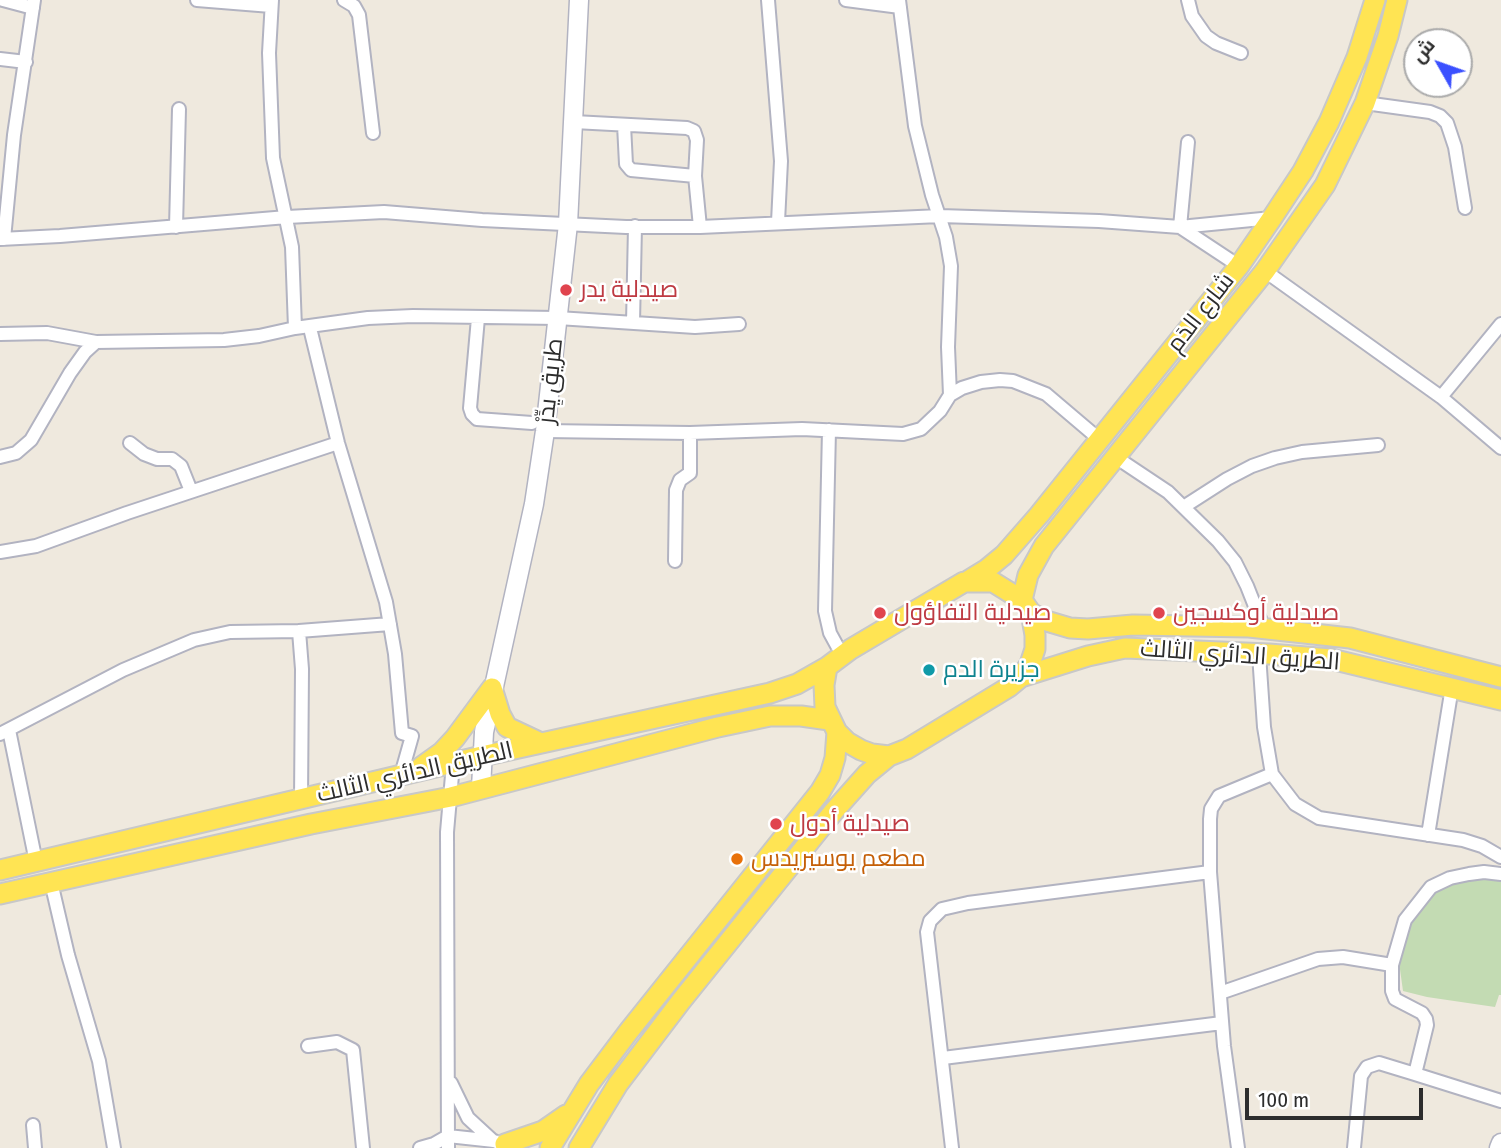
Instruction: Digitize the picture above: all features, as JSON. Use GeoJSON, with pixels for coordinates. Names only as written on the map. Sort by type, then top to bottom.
{"type":"FeatureCollection","features":[{"type":"Feature","properties":{"kind":"main road","name":"شارع الدَم"},"geometry":{"type":"LineString","coordinates":[[964,582],[988,569],[1004,555],[1052,500],[1238,266],[1272,218],[1303,171],[1329,122],[1357,57],[1375,0]]}},
{"type":"Feature","properties":{"kind":"main road","name":"شارع الدَم"},"geometry":{"type":"LineString","coordinates":[[1027,606],[1028,575],[1044,547],[1265,271],[1325,185],[1365,103],[1397,0]]}},
{"type":"Feature","properties":{"kind":"main road","name":"الطريق الدائري الثالث"},"geometry":{"type":"LineString","coordinates":[[0,870],[482,756],[770,693],[797,684],[964,582],[993,582],[1043,620],[1070,628],[1133,625],[1249,627],[1350,638],[1501,677]]}},
{"type":"Feature","properties":{"kind":"main road"},"geometry":{"type":"LineString","coordinates":[[579,1148],[618,1084],[681,1001],[867,774],[889,755],[906,749],[1009,687],[1021,677],[1035,649],[1035,635],[1027,606]]}},
{"type":"Feature","properties":{"kind":"main road","name":"الطريق الدائري الثالث"},"geometry":{"type":"LineString","coordinates":[[1021,677],[1088,656],[1125,648],[1259,654],[1331,659],[1501,700]]}},
{"type":"Feature","properties":{"kind":"main road"},"geometry":{"type":"LineString","coordinates":[[551,1148],[575,1107],[653,1000],[820,792],[833,766],[833,726],[823,695],[834,661]]}},
{"type":"Feature","properties":{"kind":"main road"},"geometry":{"type":"LineString","coordinates":[[492,688],[507,727],[541,743]]}},
{"type":"Feature","properties":{"kind":"main road"},"geometry":{"type":"LineString","coordinates":[[407,774],[442,752],[492,688]]}},
{"type":"Feature","properties":{"kind":"main road","name":"الطريق الدائري الثالث"},"geometry":{"type":"LineString","coordinates":[[0,894],[311,824],[451,797],[705,730],[770,716],[801,716],[833,726]]}},
{"type":"Feature","properties":{"kind":"main road"},"geometry":{"type":"LineString","coordinates":[[833,726],[847,742],[860,750],[889,755]]}},
{"type":"Feature","properties":{"kind":"main road"},"geometry":{"type":"LineString","coordinates":[[504,1144],[543,1131],[575,1107]]}},
{"type":"Feature","properties":{"kind":"street"},"geometry":{"type":"LineString","coordinates":[[3,0],[34,4],[14,135],[2,239],[384,212],[568,224],[699,227],[940,216],[1099,221],[1180,227],[1272,218]]}},
{"type":"Feature","properties":{"kind":"street"},"geometry":{"type":"LineString","coordinates":[[197,0],[271,3],[273,158],[287,217],[294,273],[295,328]]}},
{"type":"Feature","properties":{"kind":"street"},"geometry":{"type":"LineString","coordinates":[[344,0],[354,6],[359,15],[373,133]]}},
{"type":"Feature","properties":{"kind":"street","name":"طريق يِدِّرْ"},"geometry":{"type":"LineString","coordinates":[[481,788],[482,756],[492,688],[516,594],[534,504],[538,427],[558,317],[568,224],[579,0]]}},
{"type":"Feature","properties":{"kind":"street"},"geometry":{"type":"LineString","coordinates":[[768,0],[781,161],[778,222]]}},
{"type":"Feature","properties":{"kind":"street"},"geometry":{"type":"LineString","coordinates":[[846,0],[900,4],[915,126],[946,237],[951,266],[948,347],[950,395]]}},
{"type":"Feature","properties":{"kind":"street"},"geometry":{"type":"LineString","coordinates":[[1188,0],[1192,16],[1206,36],[1216,43],[1241,52]]}},
{"type":"Feature","properties":{"kind":"street"},"geometry":{"type":"LineString","coordinates":[[0,59],[26,62]]}},
{"type":"Feature","properties":{"kind":"street"},"geometry":{"type":"LineString","coordinates":[[1365,103],[1430,112],[1447,123],[1455,147],[1465,208]]}},
{"type":"Feature","properties":{"kind":"street"},"geometry":{"type":"LineString","coordinates":[[176,227],[178,109]]}},
{"type":"Feature","properties":{"kind":"street"},"geometry":{"type":"LineString","coordinates":[[573,122],[687,128],[694,131],[697,140],[695,176],[699,227]]}},
{"type":"Feature","properties":{"kind":"street"},"geometry":{"type":"LineString","coordinates":[[624,125],[626,164],[631,170],[695,176]]}},
{"type":"Feature","properties":{"kind":"street"},"geometry":{"type":"LineString","coordinates":[[1180,227],[1188,142]]}},
{"type":"Feature","properties":{"kind":"street"},"geometry":{"type":"LineString","coordinates":[[633,323],[635,226]]}},
{"type":"Feature","properties":{"kind":"street"},"geometry":{"type":"LineString","coordinates":[[1180,227],[1238,266]]}},
{"type":"Feature","properties":{"kind":"street"},"geometry":{"type":"LineString","coordinates":[[1265,271],[1440,397],[1501,448]]}},
{"type":"Feature","properties":{"kind":"street"},"geometry":{"type":"LineString","coordinates":[[0,334],[47,333],[96,342],[223,340],[368,318],[414,316],[558,317],[695,327],[739,324]]}},
{"type":"Feature","properties":{"kind":"street"},"geometry":{"type":"LineString","coordinates":[[478,318],[470,408],[477,419],[538,427],[690,433],[729,430],[829,430],[886,435],[913,433],[921,429],[933,421],[950,395],[981,382],[1013,381],[1046,394],[1100,439]]}},
{"type":"Feature","properties":{"kind":"street"},"geometry":{"type":"LineString","coordinates":[[1440,397],[1501,324]]}},
{"type":"Feature","properties":{"kind":"street"},"geometry":{"type":"LineString","coordinates":[[310,327],[338,443],[377,566],[390,624],[402,733],[412,736],[407,774]]}},
{"type":"Feature","properties":{"kind":"street"},"geometry":{"type":"LineString","coordinates":[[0,457],[16,453],[31,440],[70,373],[96,342]]}},
{"type":"Feature","properties":{"kind":"street"},"geometry":{"type":"LineString","coordinates":[[829,430],[824,611],[834,661]]}},
{"type":"Feature","properties":{"kind":"street"},"geometry":{"type":"LineString","coordinates":[[675,561],[676,490],[680,480],[690,473],[690,433]]}},
{"type":"Feature","properties":{"kind":"street"},"geometry":{"type":"LineString","coordinates":[[130,443],[144,454],[157,459],[172,459],[181,466],[191,491]]}},
{"type":"Feature","properties":{"kind":"street"},"geometry":{"type":"LineString","coordinates":[[0,552],[36,546],[338,443]]}},
{"type":"Feature","properties":{"kind":"street"},"geometry":{"type":"LineString","coordinates":[[1185,506],[1227,479],[1275,458],[1378,445]]}},
{"type":"Feature","properties":{"kind":"street"},"geometry":{"type":"LineString","coordinates":[[1117,458],[1185,506],[1235,562],[1264,629]]}},
{"type":"Feature","properties":{"kind":"street"},"geometry":{"type":"LineString","coordinates":[[36,862],[2,733],[123,670],[194,640],[230,632],[299,631],[390,624]]}},
{"type":"Feature","properties":{"kind":"street"},"geometry":{"type":"LineString","coordinates":[[299,631],[302,669],[301,800]]}},
{"type":"Feature","properties":{"kind":"street"},"geometry":{"type":"LineString","coordinates":[[1259,654],[1264,727],[1272,774],[1295,804],[1319,818],[1463,840],[1482,846],[1501,857]]}},
{"type":"Feature","properties":{"kind":"street"},"geometry":{"type":"LineString","coordinates":[[1428,835],[1452,687]]}},
{"type":"Feature","properties":{"kind":"street"},"geometry":{"type":"LineString","coordinates":[[444,1144],[448,1067],[447,832],[453,764]]}},
{"type":"Feature","properties":{"kind":"street"},"geometry":{"type":"LineString","coordinates":[[1238,1148],[1222,1023],[1210,872],[1210,819],[1211,809],[1219,796],[1272,774]]}},
{"type":"Feature","properties":{"kind":"street"},"geometry":{"type":"LineString","coordinates":[[952,1148],[927,932],[930,921],[942,909],[968,903],[1210,872]]}},
{"type":"Feature","properties":{"kind":"street"},"geometry":{"type":"LineString","coordinates":[[1415,1074],[1427,1025],[1426,1019],[1422,1013],[1395,999],[1392,991],[1392,965],[1405,920],[1431,887],[1469,874],[1501,874]]}},
{"type":"Feature","properties":{"kind":"street"},"geometry":{"type":"LineString","coordinates":[[51,882],[68,955],[99,1061],[114,1148]]}},
{"type":"Feature","properties":{"kind":"street"},"geometry":{"type":"LineString","coordinates":[[1220,993],[1318,959],[1343,957],[1392,965]]}},
{"type":"Feature","properties":{"kind":"street"},"geometry":{"type":"LineString","coordinates":[[943,1058],[1222,1023]]}},
{"type":"Feature","properties":{"kind":"street"},"geometry":{"type":"LineString","coordinates":[[308,1046],[337,1042],[354,1050],[363,1148]]}},
{"type":"Feature","properties":{"kind":"street"},"geometry":{"type":"LineString","coordinates":[[1354,1148],[1362,1076],[1367,1067],[1379,1063],[1501,1101]]}},
{"type":"Feature","properties":{"kind":"street"},"geometry":{"type":"LineString","coordinates":[[448,1067],[451,1083],[462,1110],[504,1144]]}},
{"type":"Feature","properties":{"kind":"street"},"geometry":{"type":"LineString","coordinates":[[33,1125],[36,1148]]}},
{"type":"Feature","properties":{"kind":"street"},"geometry":{"type":"LineString","coordinates":[[1499,1148],[1501,1143]]}},
{"type":"Feature","properties":{"kind":"street"},"geometry":{"type":"LineString","coordinates":[[420,1148],[444,1144],[504,1144]]}},
{"type":"Feature","properties":{"kind":"green space"},"geometry":{"type":"Polygon","coordinates":[[[1501,875],[1501,995],[1495,1007],[1403,991],[1399,962],[1406,921],[1433,886],[1501,875]]]}},
{"type":"Feature","properties":{"kind":"place","name":"صيدلية يدر"},"geometry":{"type":"Point","coordinates":[566,290]}},
{"type":"Feature","properties":{"kind":"place","name":"صيدلية التفاؤول"},"geometry":{"type":"Point","coordinates":[880,613]}},
{"type":"Feature","properties":{"kind":"place","name":"صيدلية أوكسجين"},"geometry":{"type":"Point","coordinates":[1159,613]}},
{"type":"Feature","properties":{"kind":"place","name":"جزيرة الدم"},"geometry":{"type":"Point","coordinates":[929,670]}},
{"type":"Feature","properties":{"kind":"place","name":"صيدلية أدول"},"geometry":{"type":"Point","coordinates":[776,824]}},
{"type":"Feature","properties":{"kind":"place","name":"مطعم يوسيريدس"},"geometry":{"type":"Point","coordinates":[737,859]}}]}
